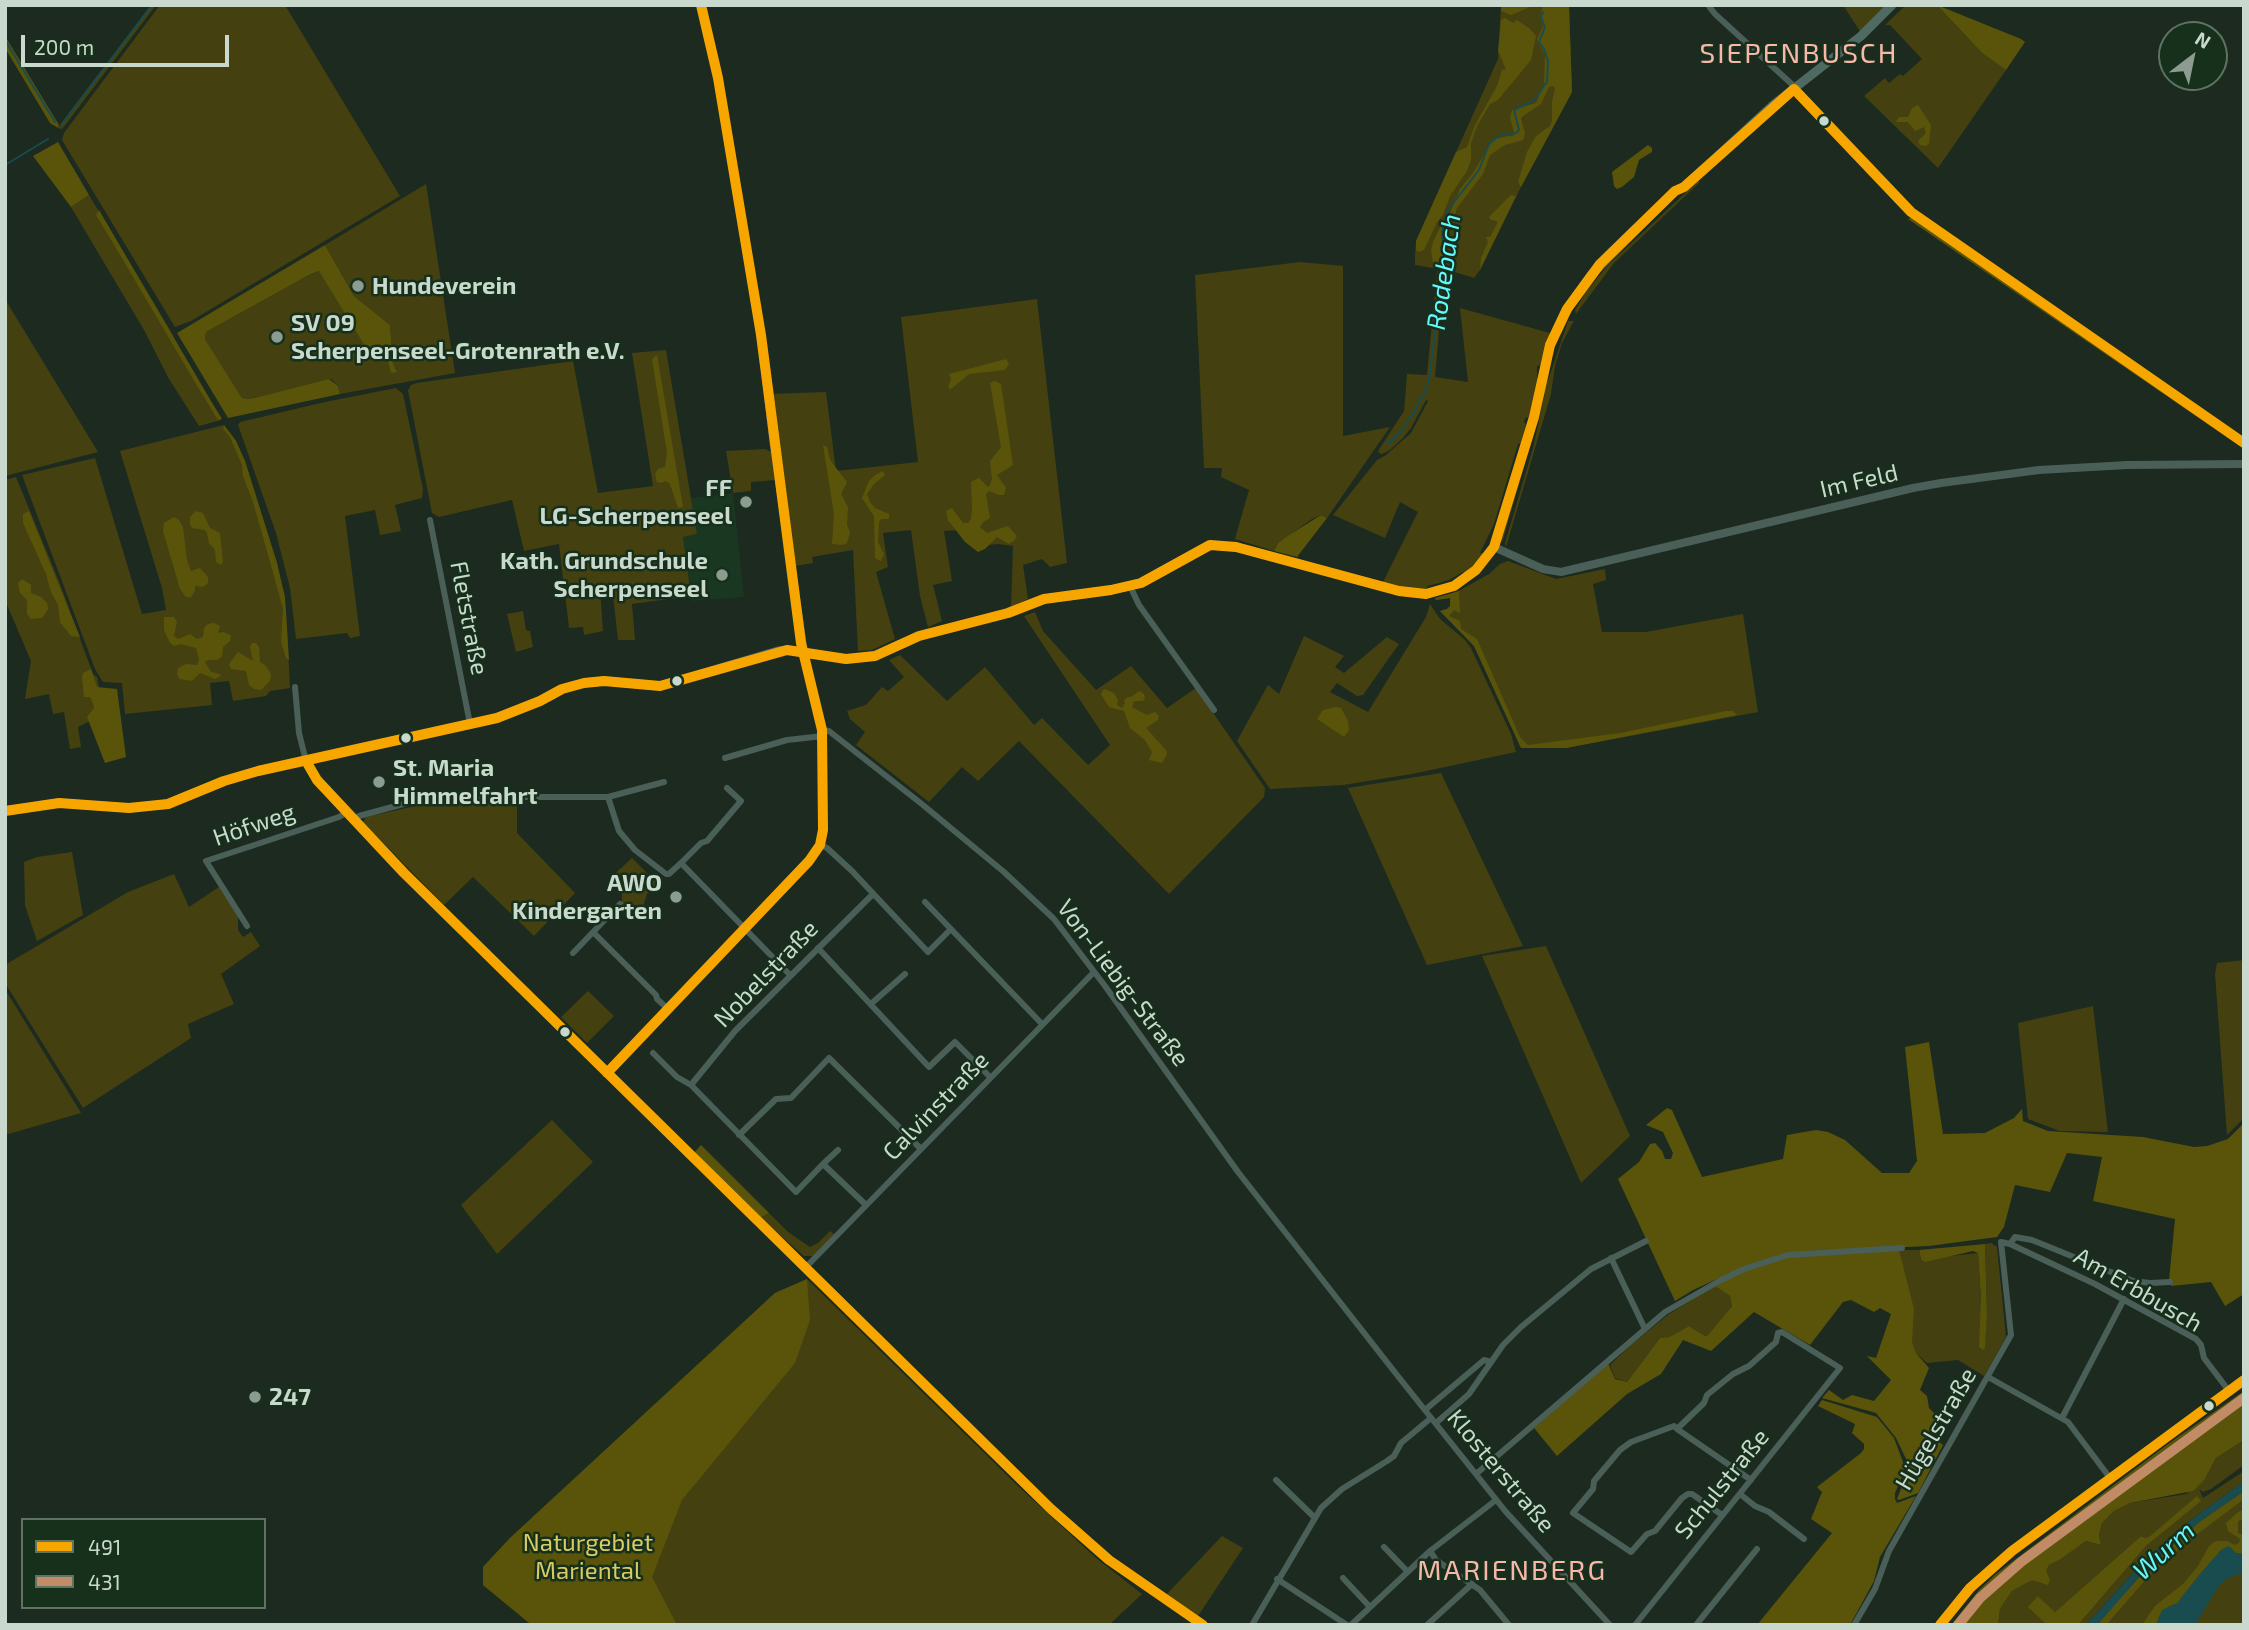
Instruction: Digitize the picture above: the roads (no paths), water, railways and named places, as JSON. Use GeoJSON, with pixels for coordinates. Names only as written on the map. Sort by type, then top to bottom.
{"type":"FeatureCollection","features":[{"type":"Feature","properties":{"kind":"main road"},"geometry":{"type":"LineString","coordinates":[[5,811],[59,803],[154,807],[180,800],[244,775],[497,718],[562,689],[584,683],[604,681],[660,686],[778,651],[846,659],[875,656],[919,636],[1008,613],[1044,598],[1130,586],[1153,577],[1202,548],[1218,545],[1399,591],[1426,594],[1461,582],[1484,562],[1494,547],[1534,417],[1546,359],[1567,309],[1591,275],[1616,247],[1675,191],[1684,187],[1795,88],[1861,36],[1892,5]]}},
{"type":"Feature","properties":{"kind":"main road"},"geometry":{"type":"LineString","coordinates":[[306,761],[317,780],[427,896],[1084,1539],[1125,1572],[1203,1625]]}},
{"type":"Feature","properties":{"kind":"street"},"geometry":{"type":"LineString","coordinates":[[607,1073],[809,861],[820,845],[824,816],[822,733],[804,653],[774,447],[761,335],[718,78],[701,5]]}},
{"type":"Feature","properties":{"kind":"street"},"geometry":{"type":"LineString","coordinates":[[1708,5],[1715,15],[1795,88],[1910,212]]}},
{"type":"Feature","properties":{"kind":"street","name":"Im Feld"},"geometry":{"type":"LineString","coordinates":[[1494,547],[1543,569],[1561,572],[1941,483],[2039,470],[2244,464]]}},
{"type":"Feature","properties":{"kind":"street","name":"Fletstraße"},"geometry":{"type":"LineString","coordinates":[[430,520],[470,724]]}},
{"type":"Feature","properties":{"kind":"street"},"geometry":{"type":"LineString","coordinates":[[1130,586],[1139,605],[1213,710]]}},
{"type":"Feature","properties":{"kind":"street"},"geometry":{"type":"LineString","coordinates":[[295,687],[299,733],[306,761]]}},
{"type":"Feature","properties":{"kind":"street","name":"Von-Liebig-Straße"},"geometry":{"type":"LineString","coordinates":[[822,733],[829,731],[919,802],[1026,891],[1054,919],[1238,1172],[1393,1370]]}},
{"type":"Feature","properties":{"kind":"street"},"geometry":{"type":"LineString","coordinates":[[725,758],[822,733]]}},
{"type":"Feature","properties":{"kind":"street"},"geometry":{"type":"LineString","coordinates":[[354,820],[359,816],[407,803],[445,797],[608,797],[664,782]]}},
{"type":"Feature","properties":{"kind":"street"},"geometry":{"type":"LineString","coordinates":[[608,797],[619,831],[635,850],[669,874],[701,843],[707,841],[741,801],[727,788]]}},
{"type":"Feature","properties":{"kind":"street","name":"Höfweg"},"geometry":{"type":"LineString","coordinates":[[247,926],[206,861],[346,812]]}},
{"type":"Feature","properties":{"kind":"street"},"geometry":{"type":"LineString","coordinates":[[820,845],[827,848],[928,951],[951,929]]}},
{"type":"Feature","properties":{"kind":"street"},"geometry":{"type":"LineString","coordinates":[[681,863],[790,975]]}},
{"type":"Feature","properties":{"kind":"street","name":"Nobelstraße"},"geometry":{"type":"LineString","coordinates":[[691,1085],[735,1031],[873,894]]}},
{"type":"Feature","properties":{"kind":"street"},"geometry":{"type":"LineString","coordinates":[[925,902],[1042,1024]]}},
{"type":"Feature","properties":{"kind":"street"},"geometry":{"type":"LineString","coordinates":[[573,953],[620,904]]}},
{"type":"Feature","properties":{"kind":"street"},"geometry":{"type":"LineString","coordinates":[[593,932],[667,1008]]}},
{"type":"Feature","properties":{"kind":"street"},"geometry":{"type":"LineString","coordinates":[[818,948],[929,1067],[955,1042],[990,1077]]}},
{"type":"Feature","properties":{"kind":"street","name":"Calvinstraße"},"geometry":{"type":"LineString","coordinates":[[806,1267],[1094,972]]}},
{"type":"Feature","properties":{"kind":"street"},"geometry":{"type":"LineString","coordinates":[[872,1003],[905,974]]}},
{"type":"Feature","properties":{"kind":"street"},"geometry":{"type":"LineString","coordinates":[[653,1053],[677,1077],[691,1085],[796,1192],[838,1150]]}},
{"type":"Feature","properties":{"kind":"street"},"geometry":{"type":"LineString","coordinates":[[739,1135],[776,1099],[791,1098],[829,1058],[920,1149]]}},
{"type":"Feature","properties":{"kind":"street"},"geometry":{"type":"LineString","coordinates":[[823,1164],[866,1205]]}},
{"type":"Feature","properties":{"kind":"street","name":"Am Erbbusch"},"geometry":{"type":"LineString","coordinates":[[2010,1244],[2015,1237],[2032,1240],[2133,1281],[2170,1282]]}},
{"type":"Feature","properties":{"kind":"street"},"geometry":{"type":"LineString","coordinates":[[1252,1625],[1314,1517],[1331,1498],[1393,1456],[1401,1443],[1469,1394],[1491,1362],[1521,1327],[1574,1281],[1611,1258],[1646,1241]]}},
{"type":"Feature","properties":{"kind":"street","name":"Am Erbbusch"},"geometry":{"type":"LineString","coordinates":[[2001,1242],[2124,1299],[2196,1339],[2201,1345],[2204,1358],[2228,1391]]}},
{"type":"Feature","properties":{"kind":"street","name":"Hügelstraße"},"geometry":{"type":"LineString","coordinates":[[1854,1625],[1874,1589],[1889,1550],[2011,1335],[2001,1242]]}},
{"type":"Feature","properties":{"kind":"street"},"geometry":{"type":"LineString","coordinates":[[1476,1474],[1645,1329],[1684,1300],[1744,1269],[1788,1255],[1902,1248]]}},
{"type":"Feature","properties":{"kind":"street"},"geometry":{"type":"LineString","coordinates":[[1611,1258],[1645,1329]]}},
{"type":"Feature","properties":{"kind":"street"},"geometry":{"type":"LineString","coordinates":[[2062,1419],[2124,1299]]}},
{"type":"Feature","properties":{"kind":"street","name":"Schulstraße"},"geometry":{"type":"LineString","coordinates":[[1635,1625],[1840,1368],[1780,1332],[1776,1342],[1749,1366],[1733,1374],[1707,1395],[1704,1403],[1677,1429]]}},
{"type":"Feature","properties":{"kind":"street"},"geometry":{"type":"LineString","coordinates":[[1426,1410],[1484,1360],[1491,1362]]}},
{"type":"Feature","properties":{"kind":"street","name":"Klosterstraße"},"geometry":{"type":"LineString","coordinates":[[1393,1370],[1496,1500],[1610,1625]]}},
{"type":"Feature","properties":{"kind":"street"},"geometry":{"type":"LineString","coordinates":[[1988,1377],[2072,1427],[2110,1478]]}},
{"type":"Feature","properties":{"kind":"street"},"geometry":{"type":"LineString","coordinates":[[1940,1625],[1970,1588],[1988,1571],[2244,1380]]}},
{"type":"Feature","properties":{"kind":"street"},"geometry":{"type":"LineString","coordinates":[[1722,1515],[1692,1494],[1688,1494],[1655,1531],[1647,1534],[1631,1552],[1573,1513],[1593,1489],[1594,1481],[1620,1450],[1631,1442],[1674,1426],[1751,1480]]}},
{"type":"Feature","properties":{"kind":"street"},"geometry":{"type":"LineString","coordinates":[[1276,1480],[1314,1517]]}},
{"type":"Feature","properties":{"kind":"street"},"geometry":{"type":"LineString","coordinates":[[1740,1494],[1755,1506],[1769,1511],[1804,1539]]}},
{"type":"Feature","properties":{"kind":"street"},"geometry":{"type":"LineString","coordinates":[[1277,1580],[1349,1625],[1430,1551],[1496,1500]]}},
{"type":"Feature","properties":{"kind":"street"},"geometry":{"type":"LineString","coordinates":[[1796,1532],[1802,1526]]}},
{"type":"Feature","properties":{"kind":"street"},"geometry":{"type":"LineString","coordinates":[[1384,1547],[1407,1572]]}},
{"type":"Feature","properties":{"kind":"street"},"geometry":{"type":"LineString","coordinates":[[1696,1625],[1757,1549]]}},
{"type":"Feature","properties":{"kind":"street"},"geometry":{"type":"LineString","coordinates":[[1430,1551],[1436,1560],[1472,1584],[1509,1625]]}},
{"type":"Feature","properties":{"kind":"street"},"geometry":{"type":"LineString","coordinates":[[1343,1578],[1369,1606]]}},
{"type":"Feature","properties":{"kind":"street"},"geometry":{"type":"LineString","coordinates":[[1427,1625],[1472,1584]]}},
{"type":"Feature","properties":{"kind":"water","name":"Wurm"},"geometry":{"type":"Polygon","coordinates":[[[2244,1481],[2244,1491],[2199,1522],[2146,1569],[2097,1625],[2086,1625],[2142,1563],[2184,1525],[2244,1481]]]}},
{"type":"Feature","properties":{"kind":"water"},"geometry":{"type":"Polygon","coordinates":[[[2229,1546],[2236,1553],[2244,1554],[2244,1572],[2226,1579],[2218,1587],[2195,1625],[2156,1625],[2162,1610],[2177,1603],[2221,1550],[2229,1546]]]}},
{"type":"Feature","properties":{"kind":"waterway"},"geometry":{"type":"LineString","coordinates":[[61,125],[152,5]]}},
{"type":"Feature","properties":{"kind":"waterway","name":"Rodebach"},"geometry":{"type":"LineString","coordinates":[[1388,444],[1412,415],[1425,392],[1430,375],[1445,258],[1442,233],[1447,211],[1479,170],[1489,144],[1500,135],[1516,133],[1519,130],[1514,110],[1534,100],[1547,82],[1548,61],[1539,42],[1545,27],[1541,18],[1543,12]]}},
{"type":"Feature","properties":{"kind":"waterway"},"geometry":{"type":"LineString","coordinates":[[5,40],[55,122]]}},
{"type":"Feature","properties":{"kind":"waterway"},"geometry":{"type":"LineString","coordinates":[[5,165],[48,139]]}},
{"type":"Feature","properties":{"kind":"place","name":"Hundeverein"},"geometry":{"type":"Point","coordinates":[358,286]}},
{"type":"Feature","properties":{"kind":"place","name":"SV 09 Scherpenseel-Grotenrath e.V."},"geometry":{"type":"Point","coordinates":[277,337]}},
{"type":"Feature","properties":{"kind":"place","name":"FF LG-Scherpenseel"},"geometry":{"type":"Point","coordinates":[746,502]}},
{"type":"Feature","properties":{"kind":"place","name":"Kath. Grundschule Scherpenseel"},"geometry":{"type":"Point","coordinates":[722,575]}},
{"type":"Feature","properties":{"kind":"place","name":"St. Maria Himmelfahrt"},"geometry":{"type":"Point","coordinates":[379,782]}},
{"type":"Feature","properties":{"kind":"place","name":"AWO Kindergarten"},"geometry":{"type":"Point","coordinates":[676,897]}},
{"type":"Feature","properties":{"kind":"place","name":"247"},"geometry":{"type":"Point","coordinates":[255,1397]}},
{"type":"Feature","properties":{"kind":"district","name":"SIEPENBUSCH"},"geometry":{"type":"Point","coordinates":[1799,54]}},
{"type":"Feature","properties":{"kind":"district","name":"MARIENBERG"},"geometry":{"type":"Point","coordinates":[1512,1571]}},
{"type":"Feature","properties":{"kind":"park label","name":"Naturgebiet Mariental"},"geometry":{"type":"Point","coordinates":[588,1557]}}]}
